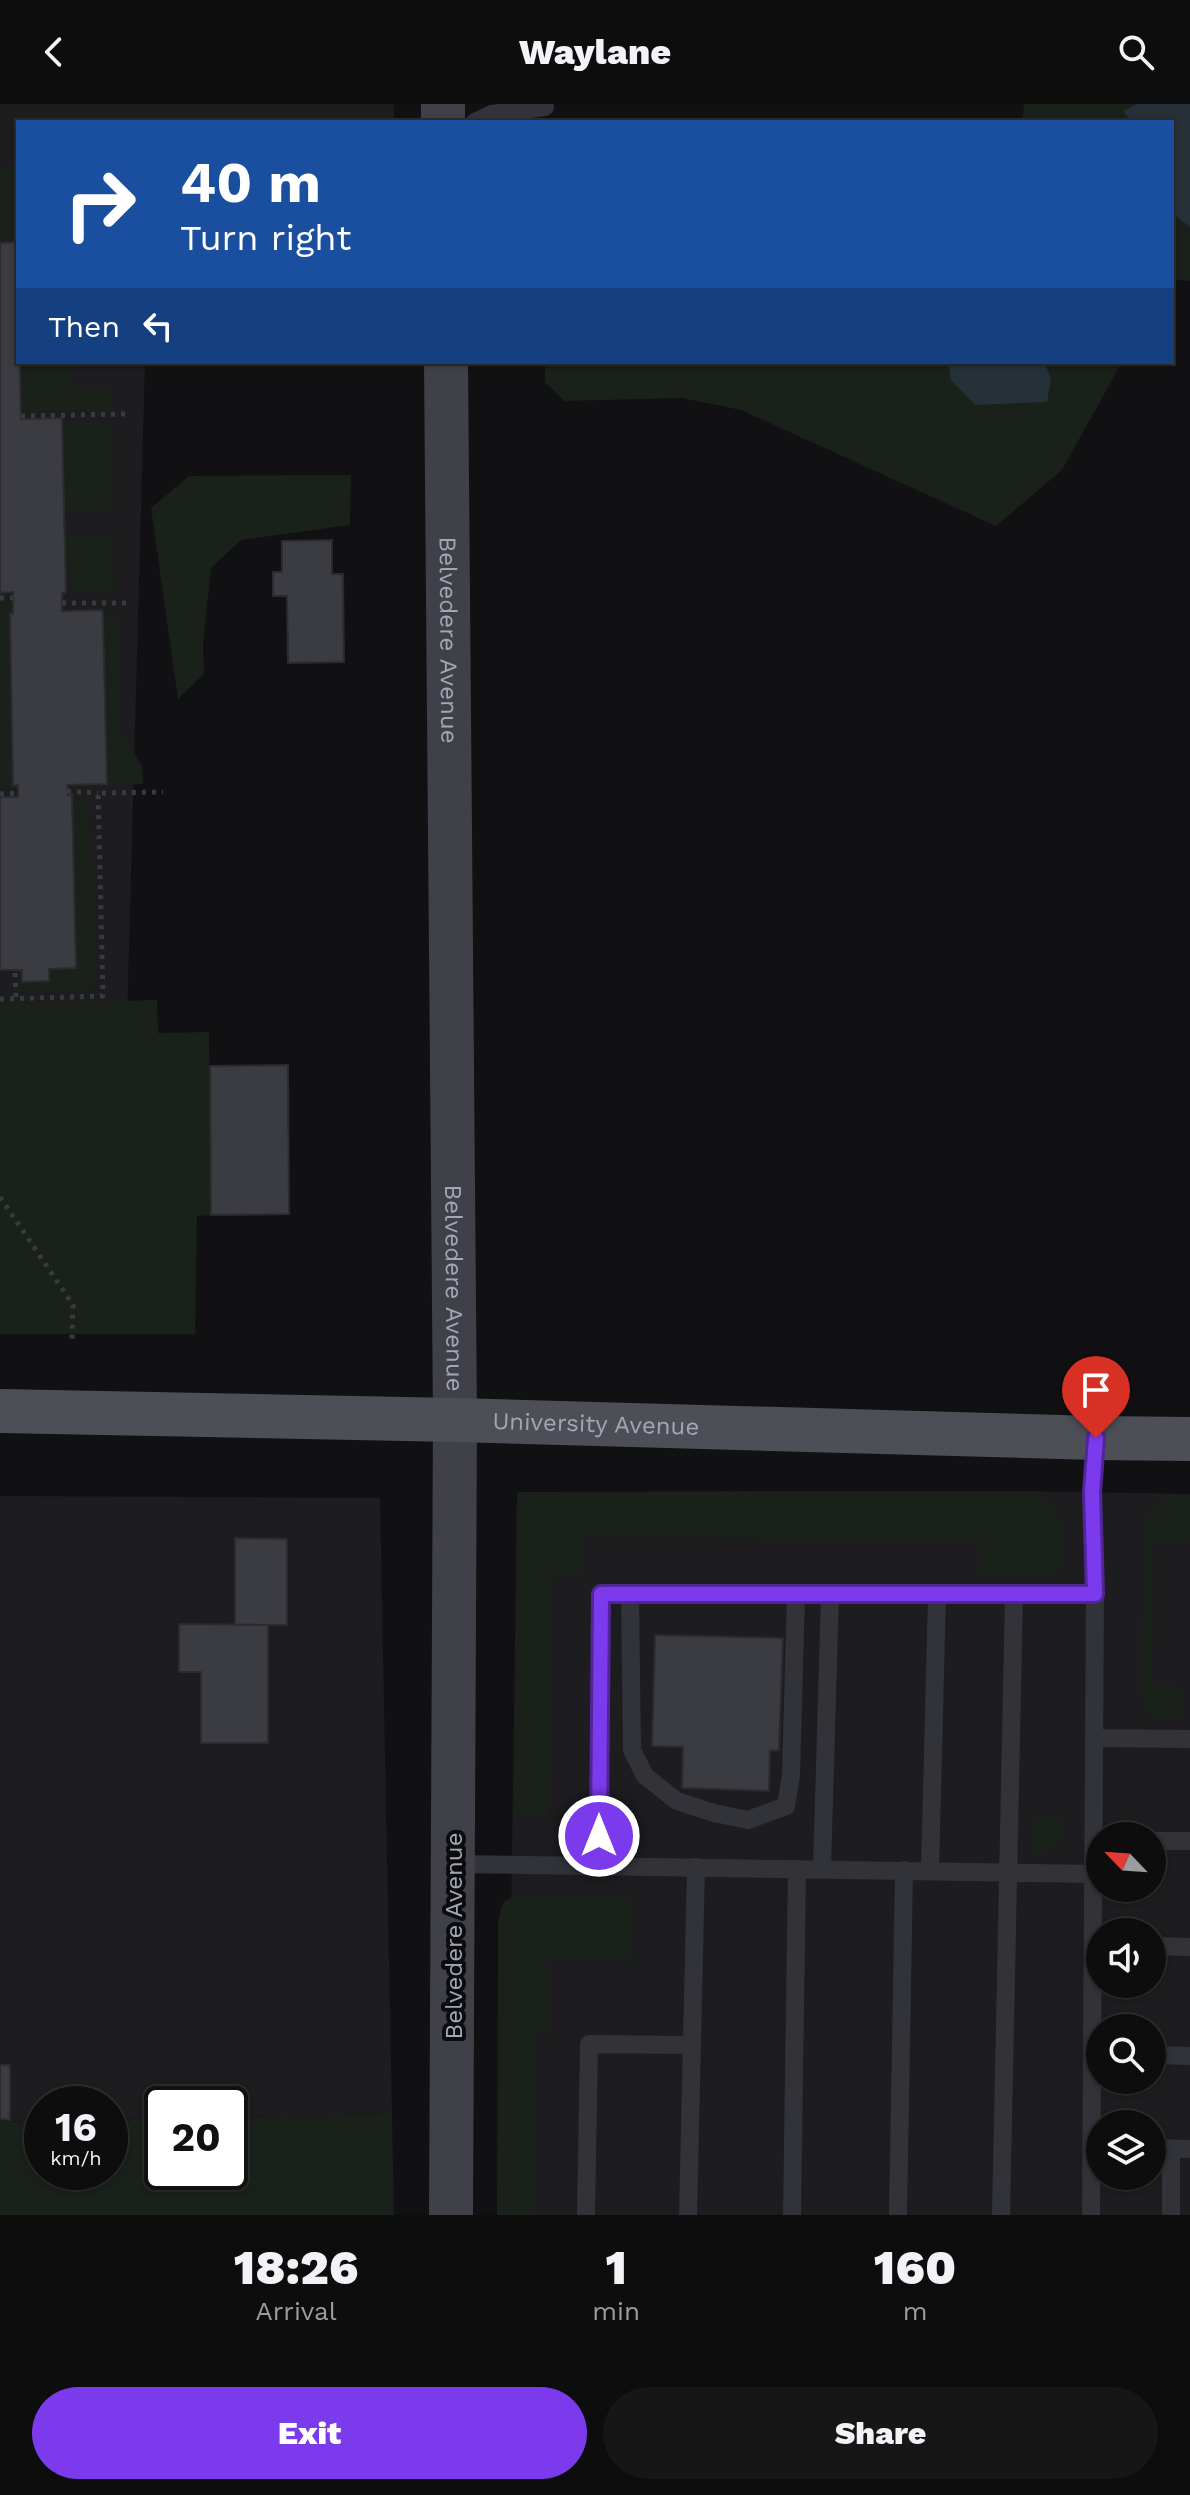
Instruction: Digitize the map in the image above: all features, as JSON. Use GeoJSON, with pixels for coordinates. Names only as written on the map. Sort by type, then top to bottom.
{"type":"FeatureCollection","features":[{"type":"Feature","properties":{"kind":"main road","name":"Belvedere Avenue"},"geometry":{"type":"LineString","coordinates":[[446,364],[455,1420],[451,2215]]}},
{"type":"Feature","properties":{"kind":"main road","name":"University Avenue"},"geometry":{"type":"LineString","coordinates":[[0,1411],[1190,1439]]}},
{"type":"Feature","properties":{"kind":"lane"},"geometry":{"type":"LineString","coordinates":[[479,120],[492,114],[545,107]]}},
{"type":"Feature","properties":{"kind":"lane"},"geometry":{"type":"LineString","coordinates":[[1096,1438],[1092,1492],[1097,1822]]}},
{"type":"Feature","properties":{"kind":"lane"},"geometry":{"type":"LineString","coordinates":[[599,1866],[601,1594],[1095,1594]]}},
{"type":"Feature","properties":{"kind":"lane"},"geometry":{"type":"LineString","coordinates":[[630,1594],[632,1750],[645,1776],[677,1801],[748,1820],[786,1806],[791,1775],[796,1594]]}},
{"type":"Feature","properties":{"kind":"lane"},"geometry":{"type":"LineString","coordinates":[[822,1869],[830,1594]]}},
{"type":"Feature","properties":{"kind":"lane"},"geometry":{"type":"LineString","coordinates":[[1001,2215],[1014,1594]]}},
{"type":"Feature","properties":{"kind":"lane"},"geometry":{"type":"LineString","coordinates":[[930,1871],[937,1595]]}},
{"type":"Feature","properties":{"kind":"lane"},"geometry":{"type":"LineString","coordinates":[[1095,1738],[1190,1739]]}},
{"type":"Feature","properties":{"kind":"lane"},"geometry":{"type":"LineString","coordinates":[[1166,1841],[1190,1841]]}},
{"type":"Feature","properties":{"kind":"lane"},"geometry":{"type":"LineString","coordinates":[[455,1864],[1086,1874]]}},
{"type":"Feature","properties":{"kind":"lane"},"geometry":{"type":"LineString","coordinates":[[688,2215],[696,1867]]}},
{"type":"Feature","properties":{"kind":"lane"},"geometry":{"type":"LineString","coordinates":[[792,2215],[797,1869]]}},
{"type":"Feature","properties":{"kind":"lane"},"geometry":{"type":"LineString","coordinates":[[898,2215],[904,1870]]}},
{"type":"Feature","properties":{"kind":"lane"},"geometry":{"type":"LineString","coordinates":[[1166,1946],[1190,1947]]}},
{"type":"Feature","properties":{"kind":"lane"},"geometry":{"type":"LineString","coordinates":[[586,2215],[589,2044],[692,2045]]}},
{"type":"Feature","properties":{"kind":"lane"},"geometry":{"type":"LineString","coordinates":[[1166,2055],[1190,2056]]}},
{"type":"Feature","properties":{"kind":"lane"},"geometry":{"type":"LineString","coordinates":[[1171,2215],[1181,2149]]}},
{"type":"Feature","properties":{"kind":"lane"},"geometry":{"type":"LineString","coordinates":[[1091,2215],[1093,2190]]}},
{"type":"Feature","properties":{"kind":"path"},"geometry":{"type":"LineString","coordinates":[[21,416],[127,414]]}},
{"type":"Feature","properties":{"kind":"path"},"geometry":{"type":"LineString","coordinates":[[0,598],[13,598]]}},
{"type":"Feature","properties":{"kind":"path"},"geometry":{"type":"LineString","coordinates":[[62,603],[132,603]]}},
{"type":"Feature","properties":{"kind":"path"},"geometry":{"type":"LineString","coordinates":[[67,791],[163,792]]}},
{"type":"Feature","properties":{"kind":"path"},"geometry":{"type":"LineString","coordinates":[[0,794],[18,793]]}},
{"type":"Feature","properties":{"kind":"path"},"geometry":{"type":"LineString","coordinates":[[0,999],[103,996],[98,793]]}},
{"type":"Feature","properties":{"kind":"path"},"geometry":{"type":"LineString","coordinates":[[15,973],[16,998]]}},
{"type":"Feature","properties":{"kind":"path"},"geometry":{"type":"LineString","coordinates":[[0,1197],[73,1305],[72,1340]]}},
{"type":"Feature","properties":{"kind":"shaded area"},"geometry":{"type":"Polygon","coordinates":[[[0,104],[394,104],[394,120],[16,120],[16,364],[145,364],[126,1058],[0,1328],[0,104]]]}},
{"type":"Feature","properties":{"kind":"shaded area"},"geometry":{"type":"Polygon","coordinates":[[[1024,104],[1190,104],[1190,281],[1174,279],[1174,120],[1022,120],[1024,104]]]}},
{"type":"Feature","properties":{"kind":"shaded area"},"geometry":{"type":"Polygon","coordinates":[[[1137,104],[1190,104],[1190,227],[1174,215],[1174,120],[1130,120],[1123,111],[1137,104]]]}},
{"type":"Feature","properties":{"kind":"shaded area"},"geometry":{"type":"Polygon","coordinates":[[[0,165],[16,166],[16,243],[0,243],[0,165]]]}},
{"type":"Feature","properties":{"kind":"shaded area"},"geometry":{"type":"Polygon","coordinates":[[[20,364],[73,364],[74,388],[112,388],[112,411],[21,412],[20,364]]]}},
{"type":"Feature","properties":{"kind":"shaded area"},"geometry":{"type":"Polygon","coordinates":[[[545,364],[1121,364],[1062,470],[996,526],[741,410],[682,398],[564,401],[545,382],[545,364]]]}},
{"type":"Feature","properties":{"kind":"shaded area"},"geometry":{"type":"Polygon","coordinates":[[[948,364],[1045,364],[1051,378],[1047,402],[975,405],[951,380],[948,364]]]}},
{"type":"Feature","properties":{"kind":"shaded area"},"geometry":{"type":"Polygon","coordinates":[[[62,422],[112,422],[114,510],[64,511],[62,422]]]}},
{"type":"Feature","properties":{"kind":"shaded area"},"geometry":{"type":"Polygon","coordinates":[[[351,475],[350,525],[241,540],[211,568],[203,645],[204,674],[178,699],[151,508],[189,476],[351,475]]]}},
{"type":"Feature","properties":{"kind":"shaded area"},"geometry":{"type":"Polygon","coordinates":[[[114,533],[115,593],[75,594],[74,573],[66,573],[64,535],[114,533]]]}},
{"type":"Feature","properties":{"kind":"shaded area"},"geometry":{"type":"Polygon","coordinates":[[[0,602],[13,602],[13,614],[10,615],[13,786],[0,791],[0,602]]]}},
{"type":"Feature","properties":{"kind":"shaded area"},"geometry":{"type":"Polygon","coordinates":[[[103,615],[117,615],[119,721],[126,741],[142,766],[143,784],[107,784],[103,615]]]}},
{"type":"Feature","properties":{"kind":"shaded area"},"geometry":{"type":"Polygon","coordinates":[[[72,794],[86,795],[90,799],[96,981],[87,990],[22,992],[22,982],[48,981],[72,794]]]}},
{"type":"Feature","properties":{"kind":"shaded area"},"geometry":{"type":"Polygon","coordinates":[[[157,1000],[158,1033],[209,1032],[211,1215],[197,1216],[195,1334],[0,1334],[0,1004],[112,1004],[113,1001],[157,1000]]]}},
{"type":"Feature","properties":{"kind":"shaded area"},"geometry":{"type":"Polygon","coordinates":[[[1021,1491],[1190,1494],[1190,2215],[507,2215],[517,1492],[1021,1491]]]}},
{"type":"Feature","properties":{"kind":"shaded area"},"geometry":{"type":"Polygon","coordinates":[[[517,1492],[1034,1493],[1055,1504],[1062,1540],[1062,1559],[1057,1576],[980,1577],[979,1540],[582,1538],[581,1577],[550,1577],[548,1816],[514,1813],[517,1492]]]}},
{"type":"Feature","properties":{"kind":"shaded area"},"geometry":{"type":"Polygon","coordinates":[[[1170,1494],[1190,1494],[1190,1540],[1153,1541],[1152,1684],[1181,1685],[1181,1716],[1162,1719],[1147,1712],[1140,1694],[1142,1537],[1150,1511],[1170,1494]]]}},
{"type":"Feature","properties":{"kind":"shaded area"},"geometry":{"type":"Polygon","coordinates":[[[0,1496],[380,1498],[392,2114],[248,2117],[248,2086],[144,2086],[144,2119],[128,2120],[128,2086],[24,2086],[24,2121],[0,2122],[0,1496]]]}},
{"type":"Feature","properties":{"kind":"shaded area"},"geometry":{"type":"Polygon","coordinates":[[[1030,1818],[1062,1819],[1064,1838],[1050,1851],[1030,1852],[1030,1818]]]}},
{"type":"Feature","properties":{"kind":"shaded area"},"geometry":{"type":"Polygon","coordinates":[[[517,1893],[635,1899],[634,1960],[547,1960],[547,2034],[536,2035],[534,2215],[497,2215],[498,1920],[503,1903],[517,1893]]]}},
{"type":"Feature","properties":{"kind":"shaded area"},"geometry":{"type":"Polygon","coordinates":[[[392,2114],[394,2215],[0,2215],[0,2122],[24,2121],[24,2190],[128,2190],[128,2120],[144,2119],[144,2190],[248,2190],[248,2117],[392,2114]]]}},
{"type":"Feature","properties":{"kind":"building"},"geometry":{"type":"Polygon","coordinates":[[[16,242],[16,364],[20,364],[21,419],[62,418],[66,593],[62,593],[62,611],[102,610],[103,615],[107,784],[67,785],[68,795],[72,794],[76,968],[49,969],[49,981],[22,982],[22,970],[0,970],[0,797],[18,797],[18,785],[13,786],[10,614],[13,614],[13,592],[0,593],[0,243],[16,242]]]}},
{"type":"Feature","properties":{"kind":"building"},"geometry":{"type":"Polygon","coordinates":[[[332,540],[332,574],[343,574],[344,662],[288,663],[287,596],[273,596],[273,572],[282,572],[282,541],[332,540]]]}},
{"type":"Feature","properties":{"kind":"building"},"geometry":{"type":"Polygon","coordinates":[[[288,1065],[289,1214],[211,1215],[210,1066],[288,1065]]]}},
{"type":"Feature","properties":{"kind":"building"},"geometry":{"type":"Polygon","coordinates":[[[235,1538],[287,1539],[287,1625],[235,1625],[235,1538]]]}},
{"type":"Feature","properties":{"kind":"building"},"geometry":{"type":"Polygon","coordinates":[[[179,1624],[268,1625],[268,1743],[201,1743],[201,1672],[179,1672],[179,1624]]]}},
{"type":"Feature","properties":{"kind":"building"},"geometry":{"type":"Polygon","coordinates":[[[655,1635],[783,1638],[779,1750],[770,1751],[769,1791],[682,1788],[683,1747],[652,1746],[655,1635]]]}},
{"type":"Feature","properties":{"kind":"building"},"geometry":{"type":"Polygon","coordinates":[[[0,2065],[10,2065],[10,2120],[0,2119],[0,2065]]]}},
{"type":"Feature","properties":{"kind":"route"},"geometry":{"type":"LineString","coordinates":[[599,1836],[601,1594],[1095,1594],[1092,1492],[1096,1438]]}}]}
